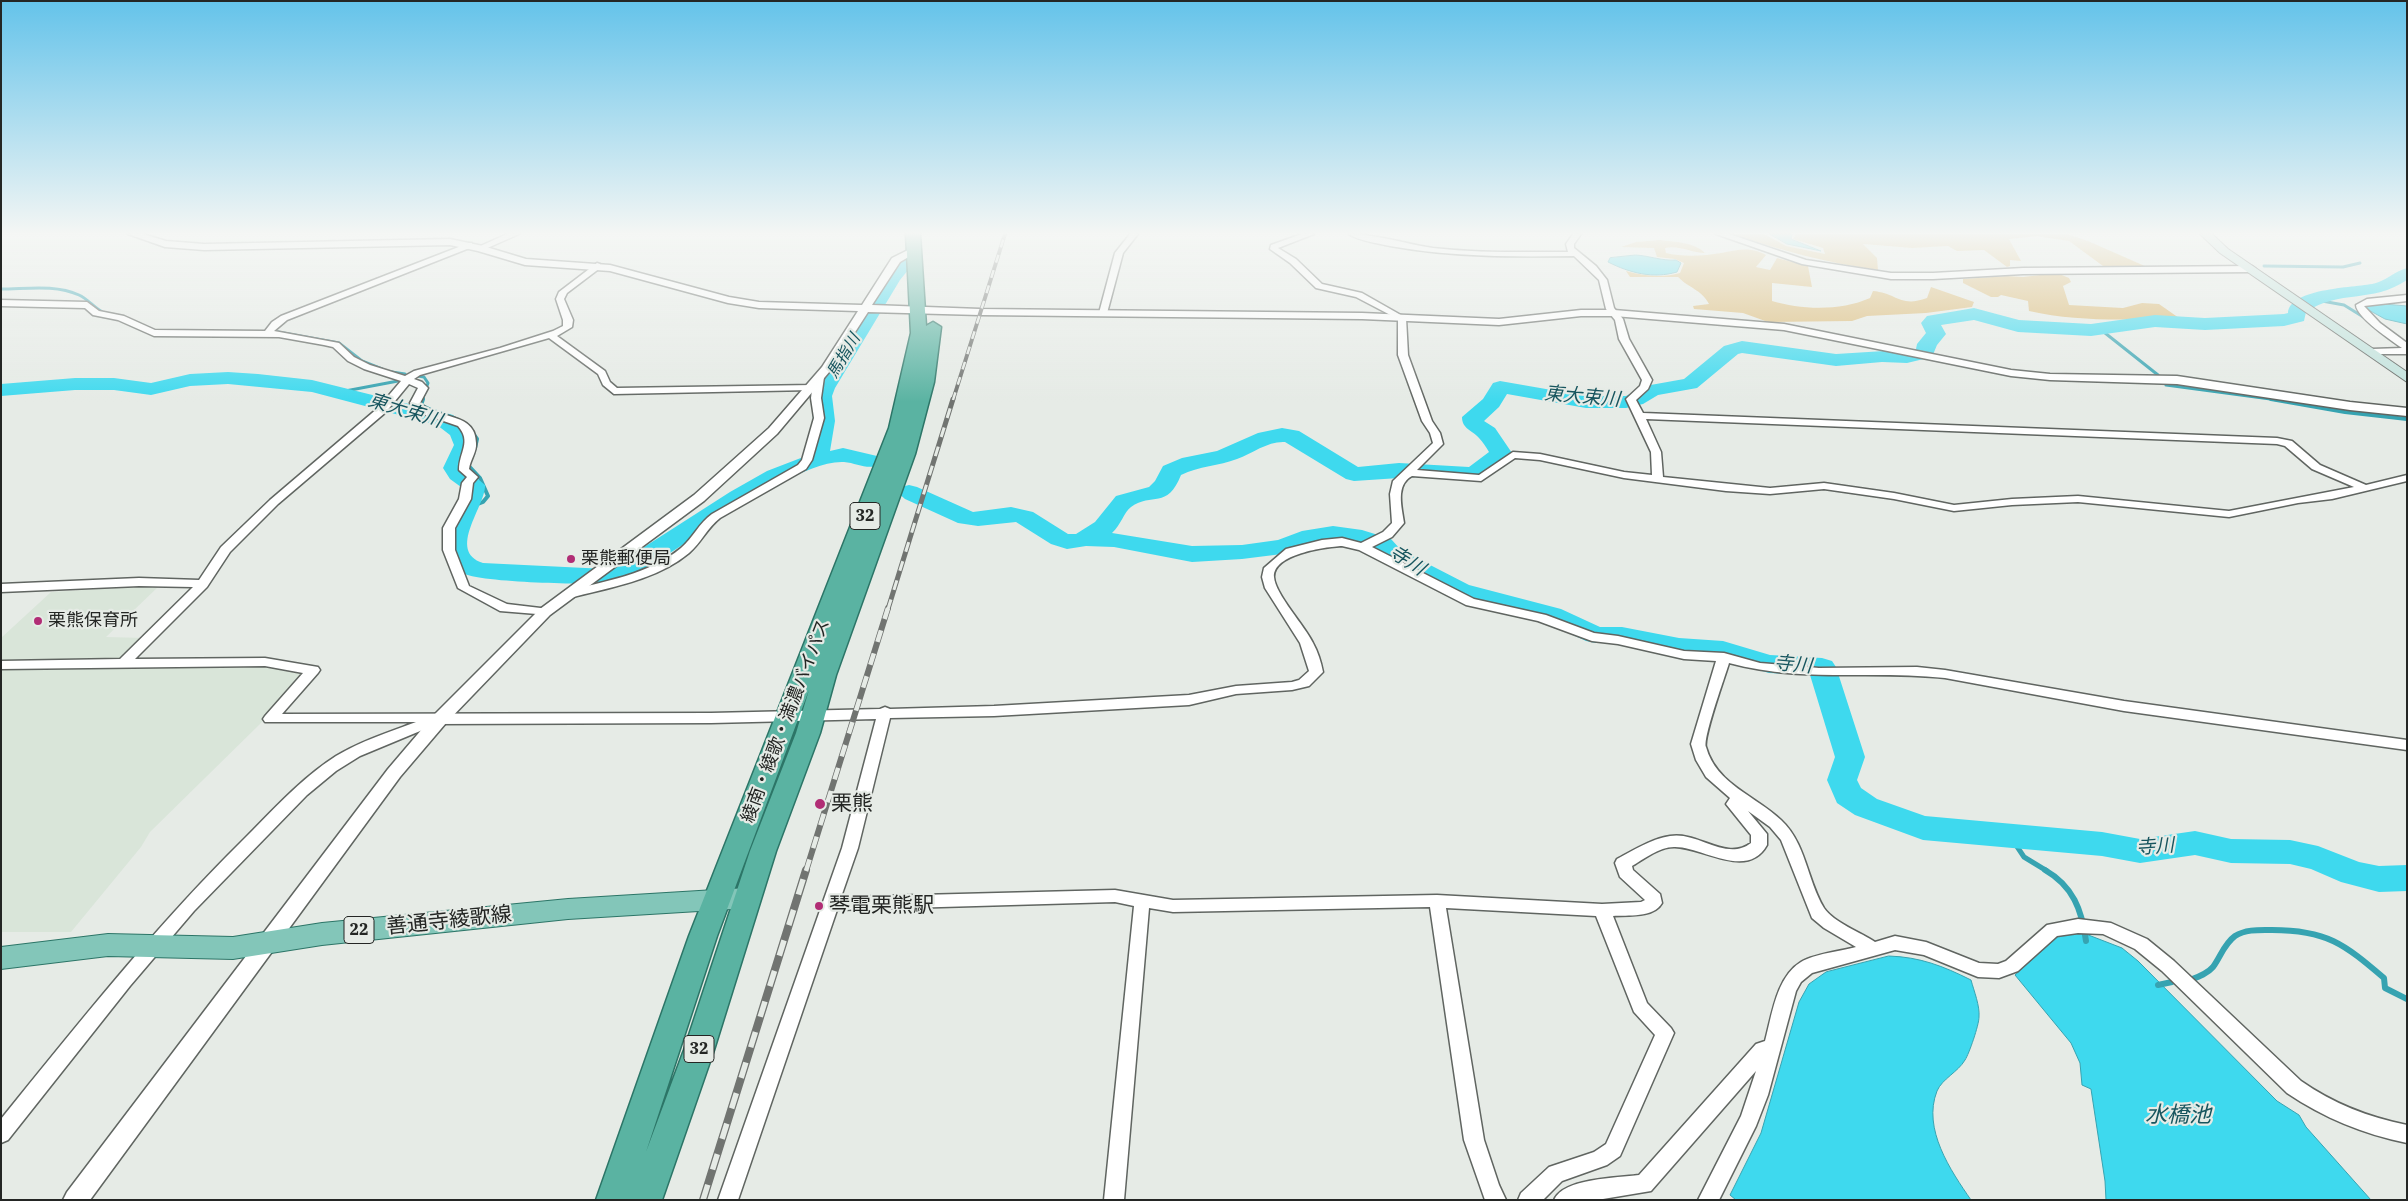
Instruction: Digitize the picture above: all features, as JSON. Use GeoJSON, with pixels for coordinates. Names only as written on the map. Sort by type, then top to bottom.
{"type":"FeatureCollection","features":[{"type":"Feature","properties":{"kind":"highway","name":"綾南・綾歌・満濃バイパス"},"geometry":{"type":"LineString","coordinates":[[921,290],[925,310]]}},
{"type":"Feature","properties":{"kind":"highway","name":"綾南・綾歌・満濃バイパス"},"geometry":{"type":"LineString","coordinates":[[645,1200],[698,1050],[748,898],[801,715],[891,450],[909,384],[919,333],[930,290]]}},
{"type":"Feature","properties":{"kind":"highway","name":"綾南・綾歌・満濃バイパス"},"geometry":{"type":"LineString","coordinates":[[612,1200],[717,900],[801,715]]}},
{"type":"Feature","properties":{"kind":"main road"},"geometry":{"type":"LineString","coordinates":[[2282,290],[2407,378]]}},
{"type":"Feature","properties":{"kind":"main road","name":"善通寺綾歌線"},"geometry":{"type":"LineString","coordinates":[[1,958],[108,945],[233,948],[322,934],[568,909],[748,898]]}},
{"type":"Feature","properties":{"kind":"street"},"geometry":{"type":"LineString","coordinates":[[269,332],[275,324],[284,318],[355,290]]}},
{"type":"Feature","properties":{"kind":"street"},"geometry":{"type":"LineString","coordinates":[[123,664],[203,584],[225,550],[274,502],[387,404],[409,378],[417,373],[550,335],[567,327],[568,320],[560,298],[566,290]]}},
{"type":"Feature","properties":{"kind":"street"},"geometry":{"type":"LineString","coordinates":[[694,290],[743,303],[925,310],[1514,321],[1581,313],[1614,313],[1777,326],[2031,376],[2177,380],[2336,404],[2407,412]]}},
{"type":"Feature","properties":{"kind":"street"},"geometry":{"type":"LineString","coordinates":[[75,1200],[394,773],[437,719],[545,612],[722,479],[773,431],[819,377],[871,308],[880,290]]}},
{"type":"Feature","properties":{"kind":"street"},"geometry":{"type":"LineString","coordinates":[[1103,313],[1109,290]]}},
{"type":"Feature","properties":{"kind":"street"},"geometry":{"type":"LineString","coordinates":[[1337,290],[1359,295],[1402,318]]}},
{"type":"Feature","properties":{"kind":"street"},"geometry":{"type":"LineString","coordinates":[[1605,290],[1610,309],[1619,318],[1624,340],[1647,380],[1645,387],[1631,401],[1656,452],[1658,478]]}},
{"type":"Feature","properties":{"kind":"street"},"geometry":{"type":"LineString","coordinates":[[2407,298],[2367,302],[2360,305],[2360,309],[2407,350]]}},
{"type":"Feature","properties":{"kind":"street"},"geometry":{"type":"LineString","coordinates":[[1,303],[87,305],[96,313],[121,318],[139,327],[163,334],[269,332],[324,342],[336,345],[351,359],[367,367],[409,378],[423,388],[415,403],[419,409],[451,418],[466,430],[472,440],[463,464],[464,470],[473,477],[465,499],[449,528],[449,550],[464,588],[504,608],[545,612]]}},
{"type":"Feature","properties":{"kind":"street"},"geometry":{"type":"LineString","coordinates":[[1370,543],[1396,528],[1398,523],[1395,487],[1401,476],[1411,470],[1438,444],[1435,433],[1427,421],[1403,355],[1402,318]]}},
{"type":"Feature","properties":{"kind":"street"},"geometry":{"type":"LineString","coordinates":[[550,335],[602,373],[606,383],[614,391],[811,387]]}},
{"type":"Feature","properties":{"kind":"street"},"geometry":{"type":"LineString","coordinates":[[2372,352],[2407,350]]}},
{"type":"Feature","properties":{"kind":"street"},"geometry":{"type":"LineString","coordinates":[[569,594],[591,589],[667,562],[686,550],[702,527],[716,516],[806,463],[819,418],[816,398],[819,377]]}},
{"type":"Feature","properties":{"kind":"street"},"geometry":{"type":"LineString","coordinates":[[1638,416],[2277,441],[2288,444],[2316,467],[2362,487]]}},
{"type":"Feature","properties":{"kind":"street"},"geometry":{"type":"LineString","coordinates":[[1411,470],[1481,478],[1509,456],[1528,455],[1608,472],[1770,491],[1824,486],[1894,496],[1945,507],[2078,499],[2230,514],[2298,500],[2332,496],[2362,487],[2407,478]]}},
{"type":"Feature","properties":{"kind":"street"},"geometry":{"type":"LineString","coordinates":[[1,665],[265,662],[313,670],[270,719],[418,716],[437,719],[600,719],[801,715],[994,711],[1189,700],[1236,690],[1292,686],[1304,683],[1316,672],[1314,660],[1307,643],[1271,588],[1268,577],[1270,568],[1284,556],[1305,547],[1342,542],[1370,543],[1436,587],[1470,602],[1542,618],[1592,637],[1618,640],[1684,655],[1724,657],[1760,667],[1824,672],[1917,671],[1945,674],[2124,706],[2407,745]]}},
{"type":"Feature","properties":{"kind":"street"},"geometry":{"type":"LineString","coordinates":[[1,588],[65,587],[139,582],[203,584]]}},
{"type":"Feature","properties":{"kind":"street"},"geometry":{"type":"LineString","coordinates":[[1724,657],[1698,744],[1700,754],[1709,771],[1738,797],[1774,823],[1787,836],[1818,913],[1827,922],[1853,935],[1872,948]]}},
{"type":"Feature","properties":{"kind":"street"},"geometry":{"type":"LineString","coordinates":[[728,1200],[850,848],[885,712]]}},
{"type":"Feature","properties":{"kind":"street"},"geometry":{"type":"LineString","coordinates":[[1,1134],[154,945],[218,873],[285,807],[331,766],[351,755],[437,719]]}},
{"type":"Feature","properties":{"kind":"street"},"geometry":{"type":"LineString","coordinates":[[831,904],[1115,896],[1173,906],[1436,901],[1602,910],[1643,908],[1654,903],[1654,898],[1626,873],[1623,863],[1667,842],[1687,842],[1723,855],[1738,856],[1753,852],[1759,845],[1759,834],[1734,804],[1738,797]]}},
{"type":"Feature","properties":{"kind":"street"},"geometry":{"type":"LineString","coordinates":[[1114,1200],[1141,909],[1144,901]]}},
{"type":"Feature","properties":{"kind":"street"},"geometry":{"type":"LineString","coordinates":[[1436,901],[1474,1140],[1490,1189],[1496,1200]]}},
{"type":"Feature","properties":{"kind":"street"},"geometry":{"type":"LineString","coordinates":[[1528,1200],[1556,1174],[1600,1159],[1613,1150],[1665,1033],[1640,1007],[1602,910]]}},
{"type":"Feature","properties":{"kind":"street"},"geometry":{"type":"LineString","coordinates":[[1708,1200],[1750,1120],[1759,1096],[1788,990],[1795,977],[1807,968],[1895,943],[1910,945],[1978,970],[1999,971],[2012,966],[2053,930],[2086,926],[2105,928],[2141,944],[2168,966],[2294,1087],[2308,1098],[2347,1119],[2372,1128],[2407,1134]]}},
{"type":"Feature","properties":{"kind":"street"},"geometry":{"type":"LineString","coordinates":[[1564,1200],[1576,1193],[1644,1184],[1754,1062],[1762,1050],[1772,1047]]}},
{"type":"Feature","properties":{"kind":"shaded area"},"geometry":{"type":"Polygon","coordinates":[[[1696,290],[1772,290],[1772,301],[1796,306],[1821,308],[1859,302],[1870,298],[1873,291],[1888,294],[1904,301],[1918,301],[1927,298],[1930,290],[1940,290],[1974,302],[1972,307],[1926,313],[1867,316],[1852,321],[1768,322],[1743,313],[1694,309],[1693,306],[1709,304],[1696,290]]]}},
{"type":"Feature","properties":{"kind":"shaded area"},"geometry":{"type":"Polygon","coordinates":[[[1977,290],[2064,290],[2069,305],[2123,308],[2142,303],[2159,304],[2179,318],[2085,319],[2047,315],[2029,311],[2028,301],[2001,295],[1991,297],[1977,290]]]}},
{"type":"Feature","properties":{"kind":"shaded area"},"geometry":{"type":"Polygon","coordinates":[[[158,587],[106,637],[145,638],[122,661],[1,662],[1,638],[51,592],[158,587]]]}},
{"type":"Feature","properties":{"kind":"shaded area"},"geometry":{"type":"Polygon","coordinates":[[[265,665],[307,673],[259,725],[150,832],[141,847],[71,932],[1,932],[1,668],[265,665]]]}},
{"type":"Feature","properties":{"kind":"water"},"geometry":{"type":"Polygon","coordinates":[[[2372,303],[2407,306],[2407,324],[2385,319],[2365,308],[2372,303]]]}},
{"type":"Feature","properties":{"kind":"water","name":"水橋池"},"geometry":{"type":"Polygon","coordinates":[[[2078,931],[2122,948],[2138,961],[2277,1101],[2299,1115],[2306,1127],[2371,1200],[2106,1200],[2105,1181],[2091,1089],[2082,1085],[2080,1063],[2071,1043],[2015,975],[2061,934],[2078,931]]]}},
{"type":"Feature","properties":{"kind":"water"},"geometry":{"type":"Polygon","coordinates":[[[1889,956],[1911,958],[1931,963],[1971,980],[1979,1008],[1977,1026],[1965,1060],[1942,1083],[1937,1091],[1933,1105],[1933,1120],[1936,1135],[1947,1163],[1971,1200],[1736,1200],[1730,1195],[1761,1133],[1799,1002],[1809,984],[1826,972],[1889,956]]]}},
{"type":"Feature","properties":{"kind":"waterway"},"geometry":{"type":"LineString","coordinates":[[63,290],[82,297],[104,313]]}},
{"type":"Feature","properties":{"kind":"waterway","name":"馬指川"},"geometry":{"type":"LineString","coordinates":[[817,459],[824,421],[822,396],[825,388],[885,290]]}},
{"type":"Feature","properties":{"kind":"waterway","name":"東大束川"},"geometry":{"type":"LineString","coordinates":[[909,492],[971,519],[1018,515],[1032,521],[1052,536],[1075,542],[1088,538],[1108,524],[1124,501],[1158,492],[1167,481],[1171,471],[1190,463],[1224,456],[1257,441],[1274,436],[1291,436],[1354,474],[1399,470],[1474,474],[1501,453],[1487,433],[1473,423],[1473,417],[1492,403],[1500,387],[1586,402],[1626,402],[1636,400],[1652,390],[1690,384],[1731,350],[1742,347],[1836,360],[1882,356],[1907,357],[1925,353],[1927,344],[1936,334],[1931,323],[1934,320],[1974,314],[2018,326],[2091,330],[2155,321],[2205,324],[2284,320],[2297,317],[2297,310],[2308,302],[2319,298],[2337,293],[2368,290]]}},
{"type":"Feature","properties":{"kind":"waterway"},"geometry":{"type":"LineString","coordinates":[[2311,299],[2344,305],[2365,318]]}},
{"type":"Feature","properties":{"kind":"waterway"},"geometry":{"type":"LineString","coordinates":[[2100,329],[2158,375]]}},
{"type":"Feature","properties":{"kind":"waterway"},"geometry":{"type":"LineString","coordinates":[[278,332],[339,343],[362,361],[382,369]]}},
{"type":"Feature","properties":{"kind":"waterway"},"geometry":{"type":"LineString","coordinates":[[392,372],[405,374]]}},
{"type":"Feature","properties":{"kind":"waterway"},"geometry":{"type":"LineString","coordinates":[[418,376],[424,377],[428,383],[422,400]]}},
{"type":"Feature","properties":{"kind":"waterway","name":"東大束川"},"geometry":{"type":"LineString","coordinates":[[1,390],[75,384],[114,384],[151,389],[190,380],[228,378],[258,380],[312,386],[445,420],[462,437],[465,445],[454,468],[458,474],[473,485],[471,499],[457,526],[458,550],[462,561],[466,565],[481,571],[610,577],[636,563],[739,497],[776,476],[811,461],[843,455],[869,461]]}},
{"type":"Feature","properties":{"kind":"waterway"},"geometry":{"type":"LineString","coordinates":[[340,392],[398,381]]}},
{"type":"Feature","properties":{"kind":"waterway"},"geometry":{"type":"LineString","coordinates":[[2166,385],[2272,399]]}},
{"type":"Feature","properties":{"kind":"waterway"},"geometry":{"type":"LineString","coordinates":[[423,399],[421,405],[457,419],[468,426]]}},
{"type":"Feature","properties":{"kind":"waterway"},"geometry":{"type":"LineString","coordinates":[[2272,399],[2278,400]]}},
{"type":"Feature","properties":{"kind":"waterway"},"geometry":{"type":"LineString","coordinates":[[2272,399],[2345,412],[2407,419]]}},
{"type":"Feature","properties":{"kind":"waterway"},"geometry":{"type":"LineString","coordinates":[[472,432],[477,439],[475,448]]}},
{"type":"Feature","properties":{"kind":"waterway"},"geometry":{"type":"LineString","coordinates":[[465,509],[483,502],[488,496],[480,478],[467,464]]}},
{"type":"Feature","properties":{"kind":"waterway","name":"寺川"},"geometry":{"type":"LineString","coordinates":[[1086,539],[1114,540],[1192,554],[1242,552],[1282,547],[1311,536],[1333,533],[1362,537],[1382,544],[1392,555],[1460,591],[1552,615],[1596,635],[1622,635],[1679,647],[1723,650],[1769,664],[1822,667],[1850,757],[1842,780],[1848,795],[1866,807],[1923,828],[2102,844],[2140,851],[2195,843],[2231,851],[2290,852],[2318,858],[2353,873],[2379,879],[2407,878]]}},
{"type":"Feature","properties":{"kind":"waterway"},"geometry":{"type":"LineString","coordinates":[[2010,836],[2024,857],[2047,871]]}},
{"type":"Feature","properties":{"kind":"waterway"},"geometry":{"type":"LineString","coordinates":[[2045,870],[2055,876],[2069,891],[2079,909],[2086,941]]}},
{"type":"Feature","properties":{"kind":"waterway"},"geometry":{"type":"LineString","coordinates":[[2190,980],[2211,969],[2228,943],[2239,934],[2258,930],[2291,931],[2321,936],[2334,941],[2357,956],[2384,978],[2385,988],[2407,999]]}},
{"type":"Feature","properties":{"kind":"waterway"},"geometry":{"type":"LineString","coordinates":[[2158,985],[2172,982]]}},
{"type":"Feature","properties":{"kind":"railway"},"geometry":{"type":"LineString","coordinates":[[953,400],[987,290]]}},
{"type":"Feature","properties":{"kind":"railway"},"geometry":{"type":"LineString","coordinates":[[888,609],[953,399]]}},
{"type":"Feature","properties":{"kind":"railway"},"geometry":{"type":"LineString","coordinates":[[806,871],[888,608]]}},
{"type":"Feature","properties":{"kind":"railway"},"geometry":{"type":"LineString","coordinates":[[703,1200],[806,870]]}},
{"type":"Feature","properties":{"kind":"place","name":"栗熊郵便局"},"geometry":{"type":"Point","coordinates":[571,559]}},
{"type":"Feature","properties":{"kind":"place","name":"栗熊保育所"},"geometry":{"type":"Point","coordinates":[38,621]}},
{"type":"Feature","properties":{"kind":"place","name":"栗熊"},"geometry":{"type":"Point","coordinates":[820,804]}},
{"type":"Feature","properties":{"kind":"place","name":"琴電栗熊駅"},"geometry":{"type":"Point","coordinates":[819,906]}}]}
